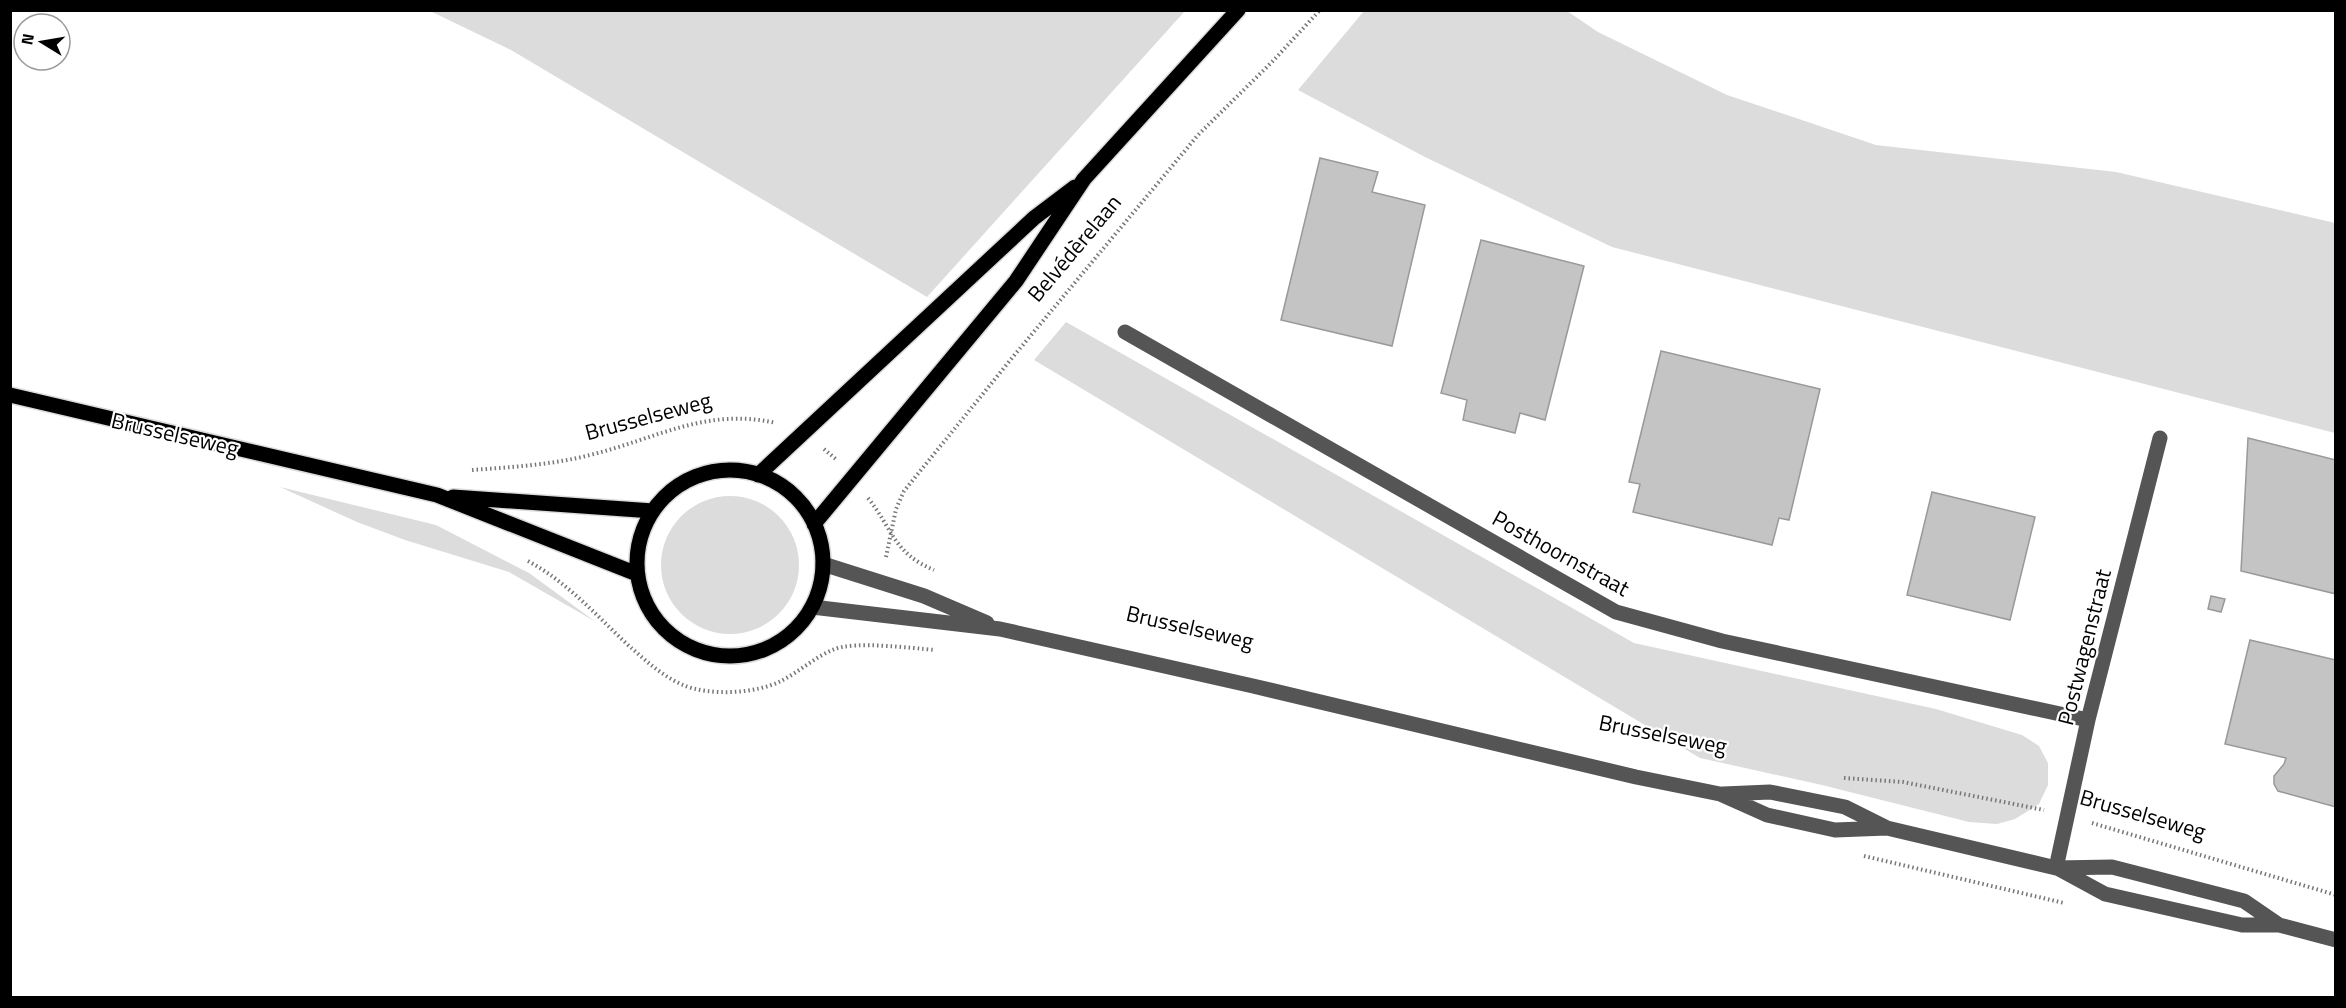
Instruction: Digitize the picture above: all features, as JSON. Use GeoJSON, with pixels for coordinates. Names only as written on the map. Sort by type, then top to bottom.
{"type":"FeatureCollection","features":[{"type":"Feature","properties":{"kind":"main road","name":"Belvédèrelaan"},"geometry":{"type":"LineString","coordinates":[[814,524],[1016,281],[1084,179],[1238,10]]}},
{"type":"Feature","properties":{"kind":"main road","name":"Belvédèrelaan"},"geometry":{"type":"LineString","coordinates":[[758,475],[1034,218],[1084,179]]}},
{"type":"Feature","properties":{"kind":"main road","name":"Brusselseweg"},"geometry":{"type":"LineString","coordinates":[[10,395],[436,495],[638,574]]}},
{"type":"Feature","properties":{"kind":"main road"},"geometry":{"type":"LineString","coordinates":[[728,470],[758,475],[791,493],[814,524],[823,564],[818,593],[812,607],[791,634],[762,651],[729,657],[712,655],[681,643],[667,633],[647,606],[638,574],[640,541],[653,511],[673,489],[700,476],[728,470]]}},
{"type":"Feature","properties":{"kind":"main road","name":"Brusselseweg"},"geometry":{"type":"LineString","coordinates":[[436,495],[653,511]]}},
{"type":"Feature","properties":{"kind":"street","name":"Posthoornstraat"},"geometry":{"type":"LineString","coordinates":[[1125,332],[1616,612],[1722,641],[2088,720]]}},
{"type":"Feature","properties":{"kind":"street","name":"Postwagenstraat"},"geometry":{"type":"LineString","coordinates":[[2056,868],[2088,720],[2160,438]]}},
{"type":"Feature","properties":{"kind":"street","name":"Brusselseweg"},"geometry":{"type":"LineString","coordinates":[[823,564],[924,596],[1000,629]]}},
{"type":"Feature","properties":{"kind":"street","name":"Brusselseweg"},"geometry":{"type":"LineString","coordinates":[[812,607],[915,621],[1000,629],[1719,795],[1767,815],[1835,830],[1887,828]]}},
{"type":"Feature","properties":{"kind":"street","name":"Brusselseweg"},"geometry":{"type":"LineString","coordinates":[[1719,795],[1770,792],[1845,807],[1887,828],[2056,868],[2112,867],[2244,901],[2279,925]]}},
{"type":"Feature","properties":{"kind":"street","name":"Brusselseweg"},"geometry":{"type":"LineString","coordinates":[[2056,868],[2105,894],[2241,926],[2279,925],[2336,940]]}},
{"type":"Feature","properties":{"kind":"path","name":"Belvédèrelaan"},"geometry":{"type":"LineString","coordinates":[[891,533],[896,508],[904,491],[1012,358],[1198,135],[1273,61],[1320,10]]}},
{"type":"Feature","properties":{"kind":"path","name":"Brusselseweg"},"geometry":{"type":"LineString","coordinates":[[468,471],[546,464],[628,446],[706,420],[756,418],[801,433],[821,446],[838,461],[877,510],[902,551],[938,572]]}},
{"type":"Feature","properties":{"kind":"path"},"geometry":{"type":"LineString","coordinates":[[520,557],[550,573],[653,666],[682,685],[700,690],[723,693],[751,690],[778,683],[836,648],[865,646]]}},
{"type":"Feature","properties":{"kind":"path","name":"Brusselseweg"},"geometry":{"type":"LineString","coordinates":[[1833,777],[1903,782],[2067,816],[2336,895]]}},
{"type":"Feature","properties":{"kind":"shaded area"},"geometry":{"type":"Polygon","coordinates":[[[430,11],[1185,11],[927,297],[511,50],[430,11]]]}},
{"type":"Feature","properties":{"kind":"shaded area"},"geometry":{"type":"Polygon","coordinates":[[[1364,11],[1567,11],[1598,32],[1727,95],[1876,145],[2116,172],[2335,223],[2335,433],[1612,247],[1425,157],[1298,90],[1364,11]]]}},
{"type":"Feature","properties":{"kind":"shaded area"},"geometry":{"type":"Polygon","coordinates":[[[1066,322],[1634,643],[1936,709],[2022,735],[2039,746],[2048,763],[2048,785],[2039,804],[2015,819],[1997,824],[1969,822],[1822,785],[1700,758],[1034,360],[1066,322]]]}},
{"type":"Feature","properties":{"kind":"shaded area"},"geometry":{"type":"Polygon","coordinates":[[[280,487],[436,525],[529,573],[596,622],[509,572],[405,540],[357,522],[280,487]]]}},
{"type":"Feature","properties":{"kind":"shaded area"},"geometry":{"type":"Polygon","coordinates":[[[730,496],[756,501],[779,516],[794,539],[799,565],[794,591],[779,614],[756,629],[730,634],[704,629],[681,614],[666,591],[661,565],[666,539],[681,516],[704,501],[730,496]]]}},
{"type":"Feature","properties":{"kind":"building"},"geometry":{"type":"Polygon","coordinates":[[[1320,158],[1378,172],[1372,192],[1425,205],[1392,346],[1281,320],[1320,158]]]}},
{"type":"Feature","properties":{"kind":"building"},"geometry":{"type":"Polygon","coordinates":[[[1481,240],[1584,266],[1545,420],[1520,413],[1515,433],[1463,420],[1467,400],[1441,393],[1481,240]]]}},
{"type":"Feature","properties":{"kind":"building"},"geometry":{"type":"Polygon","coordinates":[[[1661,351],[1820,389],[1789,520],[1779,518],[1772,545],[1633,512],[1640,484],[1629,482],[1661,351]]]}},
{"type":"Feature","properties":{"kind":"building"},"geometry":{"type":"Polygon","coordinates":[[[2248,438],[2336,460],[2336,594],[2241,571],[2248,438]]]}},
{"type":"Feature","properties":{"kind":"building"},"geometry":{"type":"Polygon","coordinates":[[[1932,492],[2035,517],[2010,620],[1907,595],[1932,492]]]}},
{"type":"Feature","properties":{"kind":"building"},"geometry":{"type":"Polygon","coordinates":[[[2211,596],[2225,599],[2221,612],[2208,609],[2211,596]]]}},
{"type":"Feature","properties":{"kind":"building"},"geometry":{"type":"Polygon","coordinates":[[[2250,640],[2336,660],[2336,807],[2278,791],[2274,784],[2274,776],[2286,758],[2225,744],[2250,640]]]}}]}
